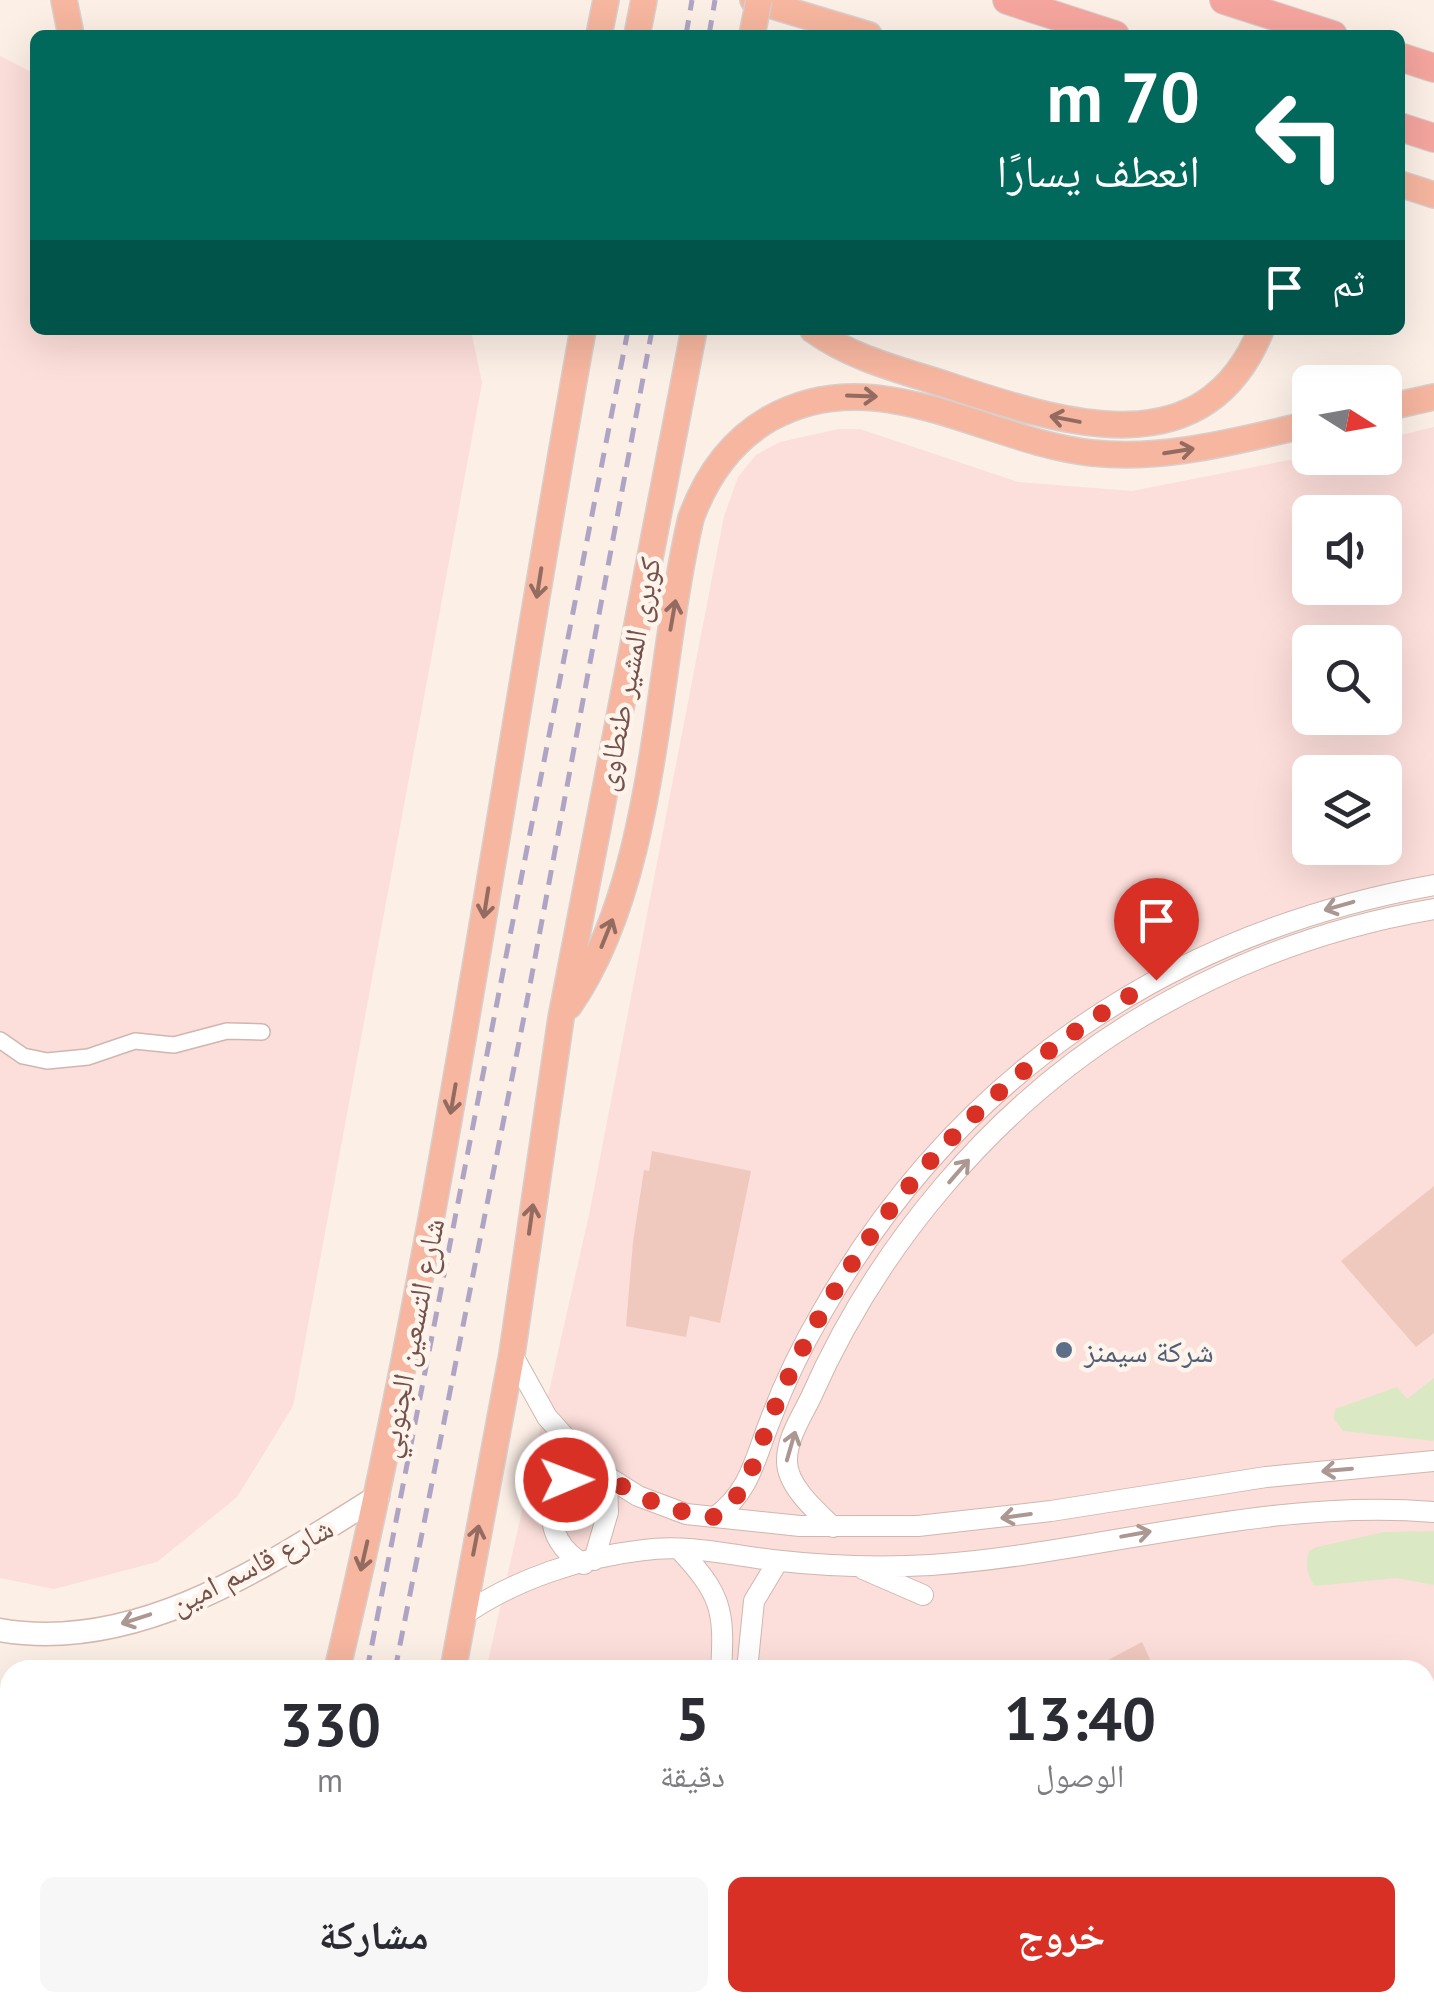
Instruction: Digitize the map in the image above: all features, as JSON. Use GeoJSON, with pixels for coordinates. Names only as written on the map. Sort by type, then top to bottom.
{"type":"FeatureCollection","features":[{"type":"Feature","properties":{"kind":"highway"},"geometry":{"type":"LineString","coordinates":[[64,0],[71,30]]}},
{"type":"Feature","properties":{"kind":"highway"},"geometry":{"type":"LineString","coordinates":[[600,30],[606,0]]}},
{"type":"Feature","properties":{"kind":"highway"},"geometry":{"type":"LineString","coordinates":[[638,30],[644,0]]}},
{"type":"Feature","properties":{"kind":"highway"},"geometry":{"type":"LineString","coordinates":[[753,30],[756,0],[854,30]]}},
{"type":"Feature","properties":{"kind":"highway"},"geometry":{"type":"LineString","coordinates":[[1007,0],[1100,30]]}},
{"type":"Feature","properties":{"kind":"highway"},"geometry":{"type":"LineString","coordinates":[[1224,0],[1317,30]]}},
{"type":"Feature","properties":{"kind":"highway"},"geometry":{"type":"LineString","coordinates":[[1405,59],[1434,68]]}},
{"type":"Feature","properties":{"kind":"highway"},"geometry":{"type":"LineString","coordinates":[[1405,129],[1434,138]]}},
{"type":"Feature","properties":{"kind":"highway"},"geometry":{"type":"LineString","coordinates":[[1405,186],[1434,196]]}},
{"type":"Feature","properties":{"kind":"highway","name":"شارع التسعين الجنوبي"},"geometry":{"type":"LineString","coordinates":[[339,1660],[424,1273],[583,335]]}},
{"type":"Feature","properties":{"kind":"highway","name":"كوبرى المشير طنطاوى"},"geometry":{"type":"LineString","coordinates":[[561,1018],[693,335]]}},
{"type":"Feature","properties":{"kind":"highway"},"geometry":{"type":"LineString","coordinates":[[822,335],[860,356],[1010,406],[1083,423],[1127,427],[1182,414],[1215,394],[1241,367],[1258,335]]}},
{"type":"Feature","properties":{"kind":"highway"},"geometry":{"type":"LineString","coordinates":[[454,1660],[512,1354],[561,1018],[592,969],[623,889],[692,518],[708,480],[747,434],[800,404],[860,395],[921,406],[1044,444],[1115,455],[1187,450],[1292,428]]}},
{"type":"Feature","properties":{"kind":"highway"},"geometry":{"type":"LineString","coordinates":[[1402,404],[1434,397]]}},
{"type":"Feature","properties":{"kind":"main road","name":"شارع قاسم امين"},"geometry":{"type":"LineString","coordinates":[[0,1630],[78,1632],[138,1620],[248,1573],[378,1496]]}},
{"type":"Feature","properties":{"kind":"street"},"geometry":{"type":"LineString","coordinates":[[715,1517],[744,1489],[803,1348],[875,1228],[965,1120],[1052,1046],[1138,990],[1221,946],[1352,902],[1434,885]]}},
{"type":"Feature","properties":{"kind":"street"},"geometry":{"type":"LineString","coordinates":[[833,1526],[806,1499],[786,1462],[790,1443],[829,1358],[879,1274],[936,1197],[998,1128],[1069,1066],[1144,1016],[1246,964],[1327,934],[1434,910]]}},
{"type":"Feature","properties":{"kind":"street"},"geometry":{"type":"LineString","coordinates":[[0,1040],[22,1056],[47,1061],[88,1057],[136,1040],[174,1045],[226,1031],[262,1032]]}},
{"type":"Feature","properties":{"kind":"street"},"geometry":{"type":"LineString","coordinates":[[1052,1046],[1069,1066]]}},
{"type":"Feature","properties":{"kind":"street"},"geometry":{"type":"LineString","coordinates":[[512,1354],[547,1417],[600,1472],[672,1511],[715,1517],[833,1526],[981,1521],[1193,1486],[1434,1461]]}},
{"type":"Feature","properties":{"kind":"street"},"geometry":{"type":"LineString","coordinates":[[589,1562],[560,1546],[550,1519],[557,1491],[566,1480],[600,1472]]}},
{"type":"Feature","properties":{"kind":"street"},"geometry":{"type":"LineString","coordinates":[[589,1562],[608,1512],[600,1472]]}},
{"type":"Feature","properties":{"kind":"street"},"geometry":{"type":"LineString","coordinates":[[461,1617],[515,1586],[632,1551],[678,1549],[857,1566],[994,1559],[1267,1515],[1364,1509],[1434,1512]]}},
{"type":"Feature","properties":{"kind":"street"},"geometry":{"type":"LineString","coordinates":[[678,1549],[706,1577],[721,1606],[721,1660]]}},
{"type":"Feature","properties":{"kind":"street"},"geometry":{"type":"LineString","coordinates":[[748,1660],[754,1601],[778,1561]]}},
{"type":"Feature","properties":{"kind":"street"},"geometry":{"type":"LineString","coordinates":[[857,1566],[923,1595]]}},
{"type":"Feature","properties":{"kind":"shaded area"},"geometry":{"type":"Polygon","coordinates":[[[0,56],[30,71],[30,335],[472,335],[482,383],[293,1406],[237,1497],[157,1562],[54,1589],[0,1578],[0,56]]]}},
{"type":"Feature","properties":{"kind":"shaded area"},"geometry":{"type":"Polygon","coordinates":[[[1434,427],[1434,1660],[488,1660],[589,1215],[724,516],[738,477],[756,455],[780,442],[839,429],[860,429],[1018,482],[1132,491],[1292,460],[1292,475],[1402,475],[1402,435],[1434,427]]]}},
{"type":"Feature","properties":{"kind":"green space"},"geometry":{"type":"Polygon","coordinates":[[[1434,1378],[1434,1441],[1343,1431],[1334,1419],[1335,1409],[1397,1387],[1407,1399],[1434,1378]]]}},
{"type":"Feature","properties":{"kind":"green space"},"geometry":{"type":"Polygon","coordinates":[[[1434,1531],[1434,1585],[1396,1578],[1315,1586],[1309,1574],[1309,1551],[1317,1547],[1384,1532],[1434,1531]]]}},
{"type":"Feature","properties":{"kind":"building"},"geometry":{"type":"Polygon","coordinates":[[[652,1151],[751,1171],[720,1323],[690,1316],[686,1337],[626,1326],[633,1242],[644,1170],[649,1171],[652,1151]]]}},
{"type":"Feature","properties":{"kind":"building"},"geometry":{"type":"Polygon","coordinates":[[[1434,1186],[1434,1333],[1416,1347],[1341,1261],[1434,1186]]]}},
{"type":"Feature","properties":{"kind":"building"},"geometry":{"type":"Polygon","coordinates":[[[1142,1642],[1150,1660],[1108,1660],[1142,1642]]]}},
{"type":"Feature","properties":{"kind":"railway"},"geometry":{"type":"LineString","coordinates":[[687,30],[692,0]]}},
{"type":"Feature","properties":{"kind":"railway"},"geometry":{"type":"LineString","coordinates":[[710,30],[715,0]]}},
{"type":"Feature","properties":{"kind":"railway"},"geometry":{"type":"LineString","coordinates":[[369,1660],[627,335]]}},
{"type":"Feature","properties":{"kind":"railway"},"geometry":{"type":"LineString","coordinates":[[397,1660],[524,1017],[651,335]]}},
{"type":"Feature","properties":{"kind":"place","name":"شركة سيمنز"},"geometry":{"type":"Point","coordinates":[1064,1350]}},
{"type":"Feature","properties":{"kind":"route"},"geometry":{"type":"LineString","coordinates":[[566,1480],[592,1467],[638,1496],[672,1511],[715,1517],[726,1509],[750,1477],[770,1421],[822,1312],[866,1240],[935,1151],[1031,1062],[1103,1011],[1156,980]]}}]}
